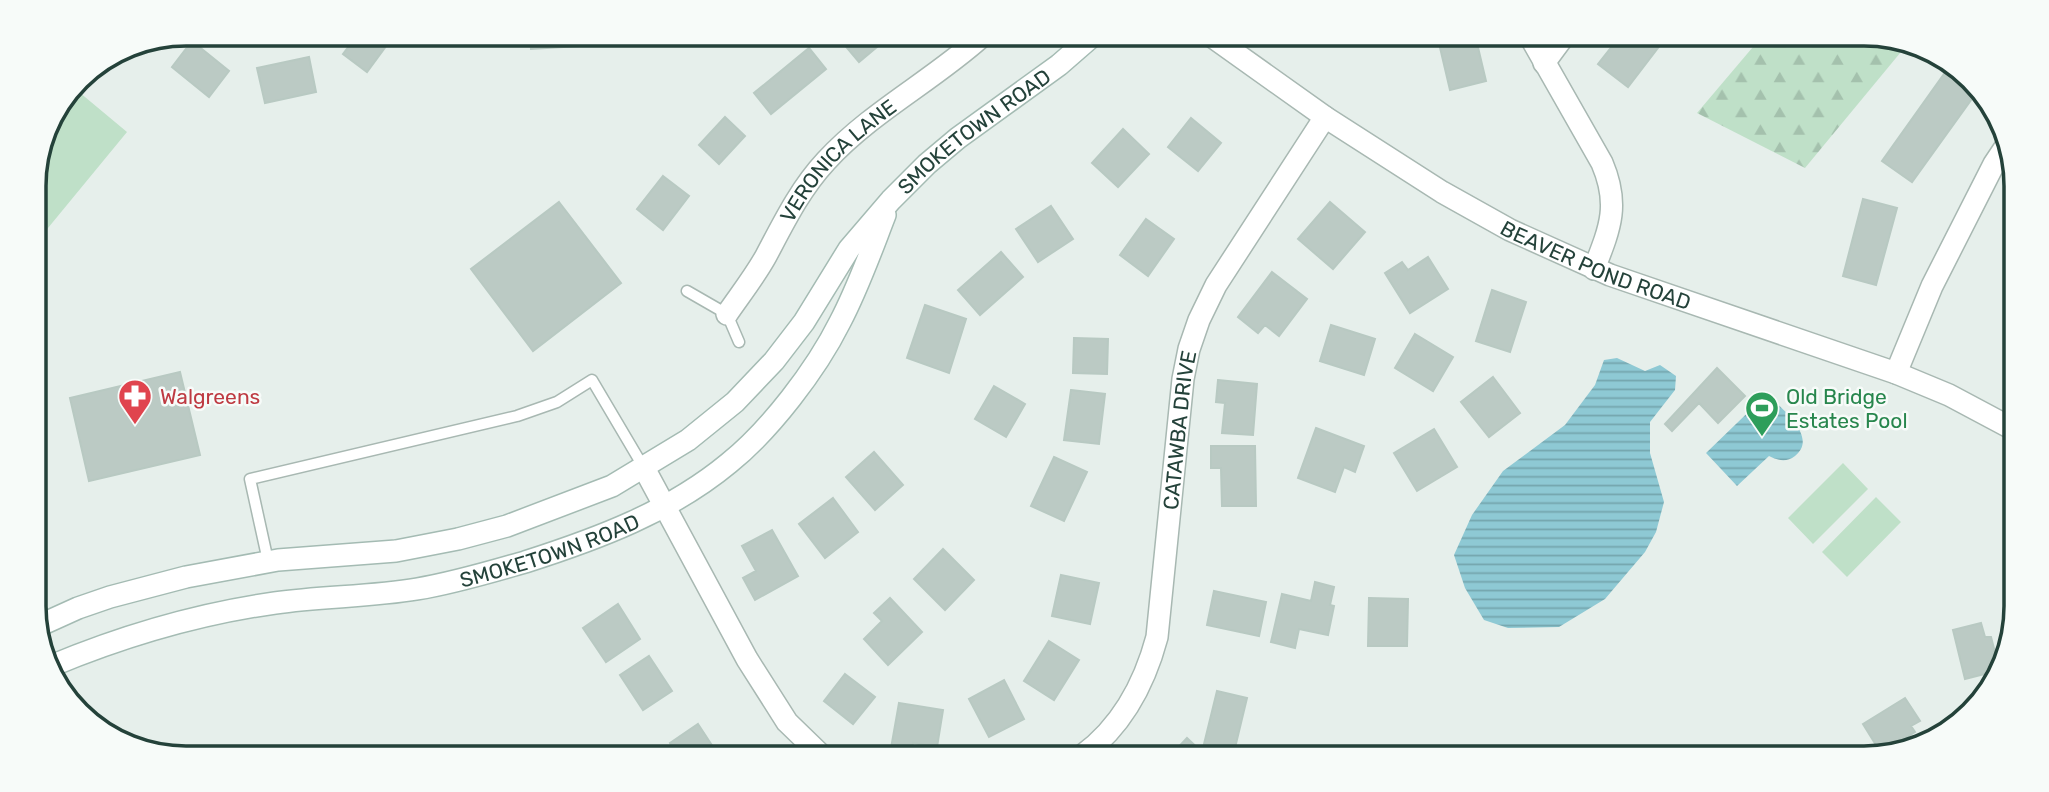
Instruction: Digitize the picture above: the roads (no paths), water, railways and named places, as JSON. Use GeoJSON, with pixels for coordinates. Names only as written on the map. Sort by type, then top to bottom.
{"type":"FeatureCollection","features":[{"type":"Feature","properties":{"kind":"street","name":"VERONICA LANE"},"geometry":{"type":"LineString","coordinates":[[727,314],[765,258],[801,192],[826,161],[855,133],[969,46]]}},
{"type":"Feature","properties":{"kind":"street","name":"SMOKETOWN ROAD"},"geometry":{"type":"LineString","coordinates":[[47,622],[110,597],[186,577],[268,562],[396,551],[458,539],[506,526],[612,486],[688,440],[735,402],[774,361],[804,322],[849,249],[891,200],[958,138],[1059,65],[1081,46]]}},
{"type":"Feature","properties":{"kind":"street","name":"BEAVER POND ROAD"},"geometry":{"type":"LineString","coordinates":[[1225,46],[1325,117],[1442,192],[1510,230],[1594,269],[1896,373],[1949,395],[2004,424]]}},
{"type":"Feature","properties":{"kind":"street"},"geometry":{"type":"LineString","coordinates":[[1535,46],[1602,163],[1611,186],[1611,224],[1594,269]]}},
{"type":"Feature","properties":{"kind":"street"},"geometry":{"type":"LineString","coordinates":[[1544,63],[1557,46]]}},
{"type":"Feature","properties":{"kind":"street","name":"CATAWBA DRIVE"},"geometry":{"type":"LineString","coordinates":[[1093,746],[1125,711],[1141,683],[1157,636],[1183,379],[1199,320],[1216,285],[1325,117]]}},
{"type":"Feature","properties":{"kind":"street"},"geometry":{"type":"LineString","coordinates":[[1896,373],[1932,286],[2000,155]]}},
{"type":"Feature","properties":{"kind":"street","name":"SMOKETOWN ROAD"},"geometry":{"type":"LineString","coordinates":[[58,663],[153,629],[214,613],[276,603],[417,589],[487,573],[577,544],[622,527],[663,507],[729,464],[786,403],[818,360],[840,323],[891,200]]}},
{"type":"Feature","properties":{"kind":"street"},"geometry":{"type":"LineString","coordinates":[[643,468],[753,670],[787,722],[812,746]]}},
{"type":"Feature","properties":{"kind":"lane"},"geometry":{"type":"LineString","coordinates":[[687,291],[727,314],[738,342]]}},
{"type":"Feature","properties":{"kind":"lane"},"geometry":{"type":"LineString","coordinates":[[268,562],[250,479],[517,416],[556,402],[592,380],[643,468]]}},
{"type":"Feature","properties":{"kind":"water"},"geometry":{"type":"Polygon","coordinates":[[[1617,358],[1645,371],[1660,365],[1676,376],[1675,390],[1650,422],[1650,453],[1664,502],[1656,532],[1645,552],[1605,599],[1559,627],[1508,628],[1484,620],[1465,588],[1454,555],[1472,515],[1503,471],[1565,425],[1595,385],[1604,360],[1617,358]]]}},
{"type":"Feature","properties":{"kind":"water","name":"Old Bridge Estates Pool"},"geometry":{"type":"Polygon","coordinates":[[[1767,394],[1795,423],[1803,440],[1801,448],[1788,460],[1769,456],[1737,486],[1706,453],[1767,394]]]}},
{"type":"Feature","properties":{"kind":"place","name":"Walgreens"},"geometry":{"type":"Point","coordinates":[135,426]}},
{"type":"Feature","properties":{"kind":"place","name":"Old Bridge Estates Pool"},"geometry":{"type":"Point","coordinates":[1762,438]}}]}
